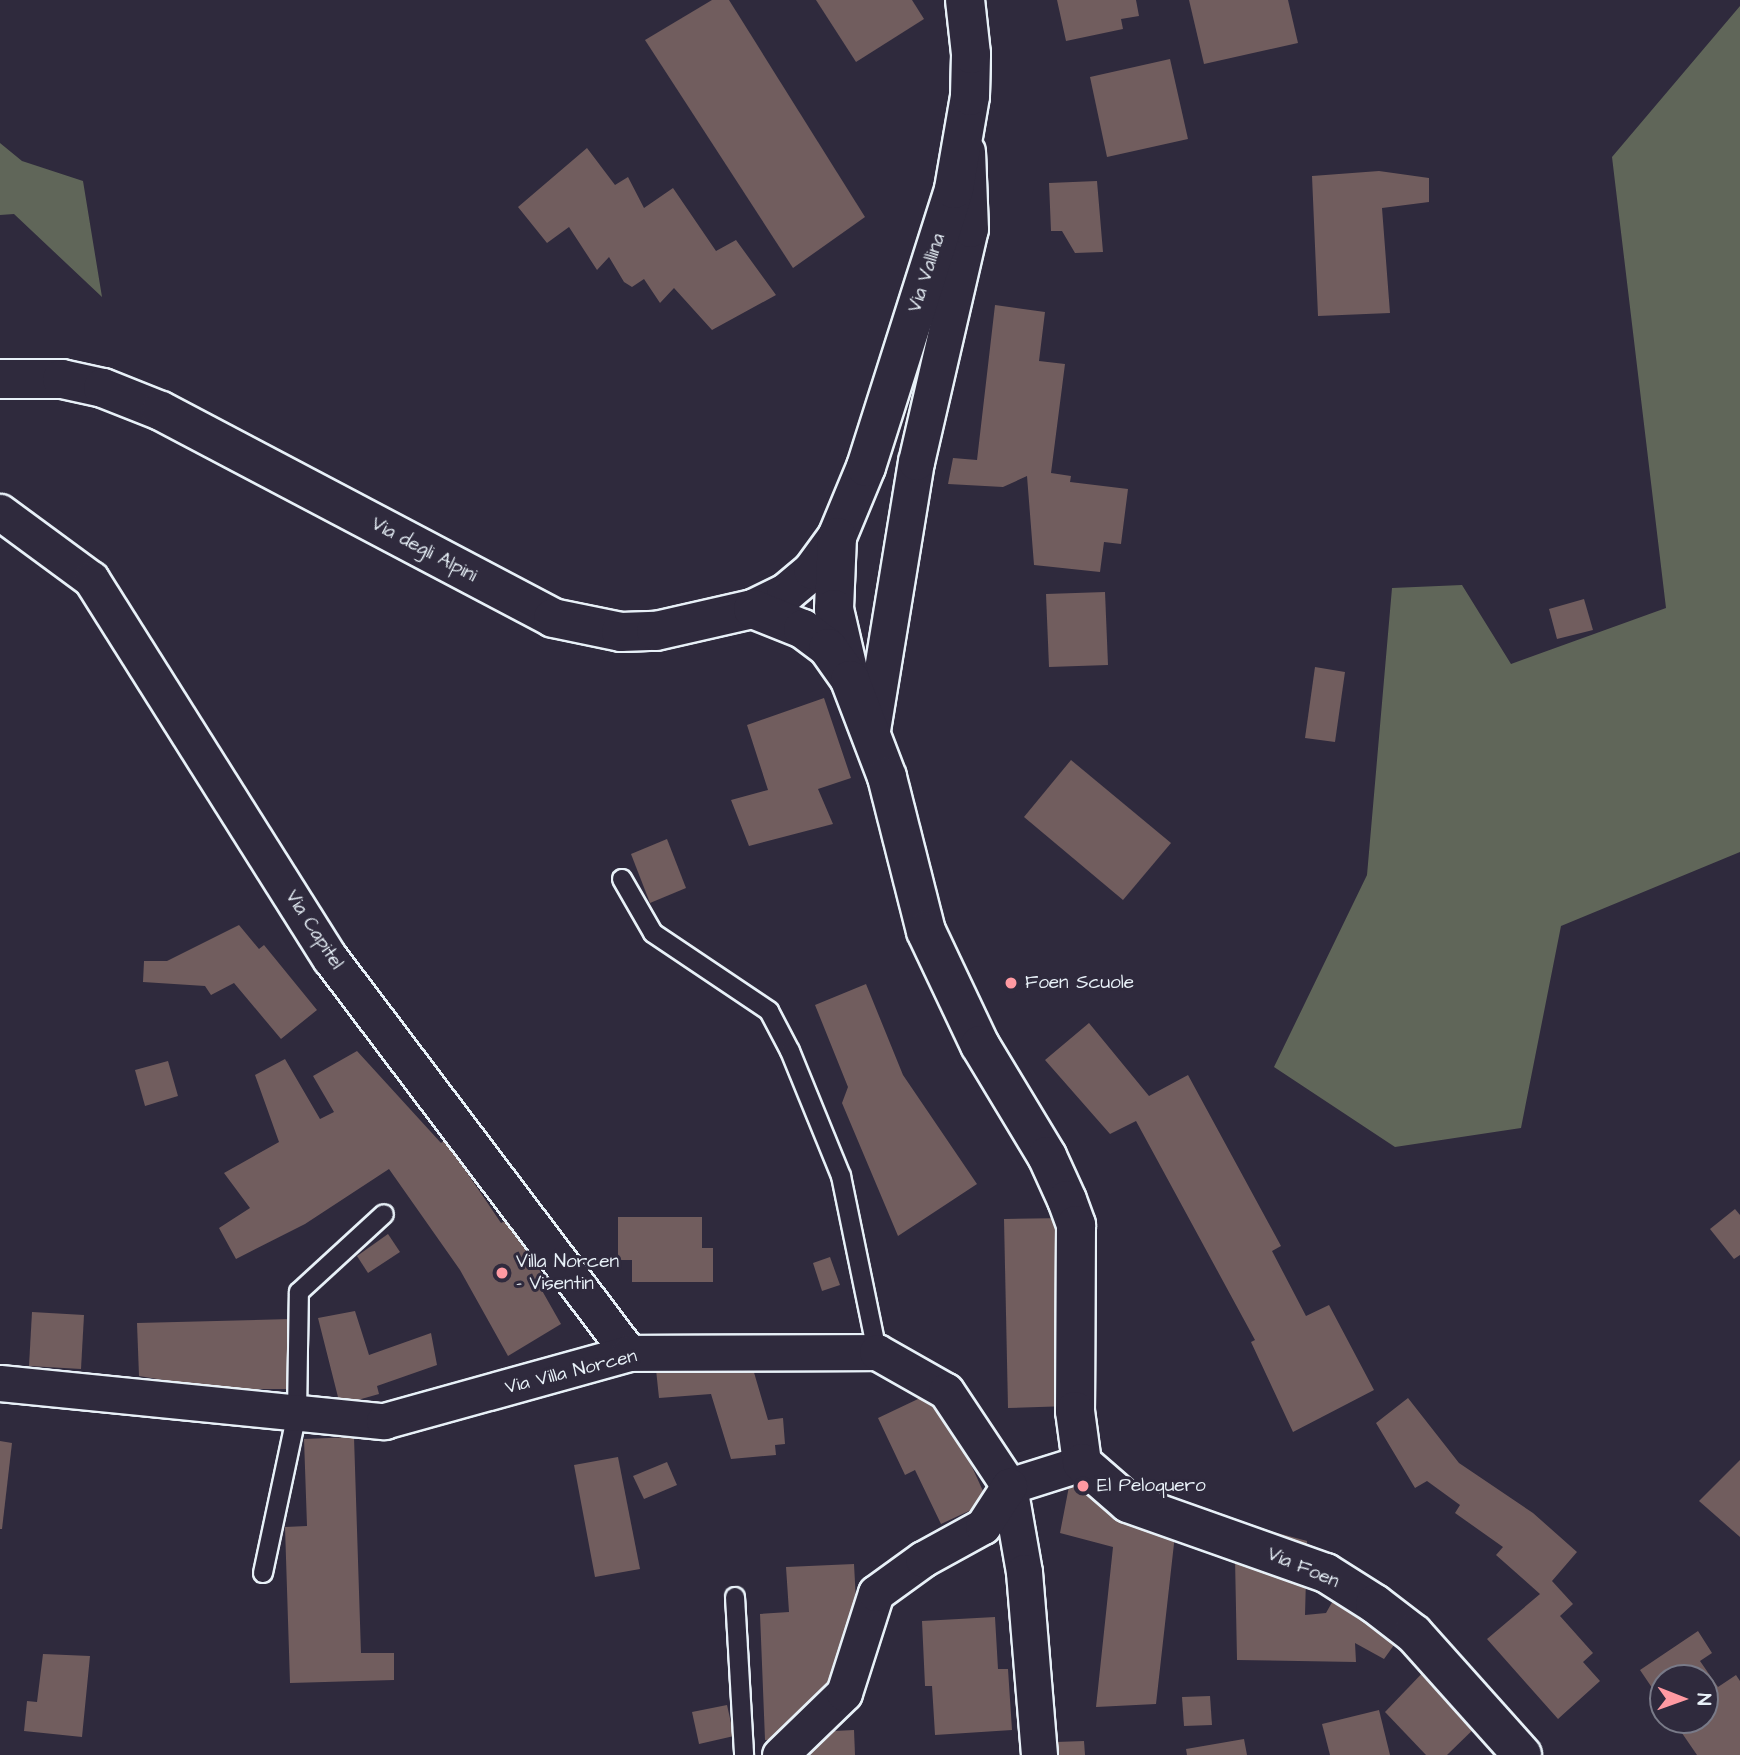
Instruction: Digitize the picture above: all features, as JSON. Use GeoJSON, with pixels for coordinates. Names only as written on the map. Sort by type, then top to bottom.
{"type":"FeatureCollection","features":[{"type":"Feature","properties":{"kind":"street","name":"Via Vallina"},"geometry":{"type":"LineString","coordinates":[[837,537],[866,467],[950,202],[964,129],[971,54],[965,0]]}},
{"type":"Feature","properties":{"kind":"street"},"geometry":{"type":"LineString","coordinates":[[871,736],[916,462],[970,229],[972,189],[964,129]]}},
{"type":"Feature","properties":{"kind":"street","name":"Via degli Alpini"},"geometry":{"type":"LineString","coordinates":[[0,379],[62,379],[103,388],[161,411],[553,618],[621,632],[656,631],[753,609],[786,593],[813,570],[837,537]]}},
{"type":"Feature","properties":{"kind":"street","name":"Via Capitel"},"geometry":{"type":"LineString","coordinates":[[0,512],[91,579],[330,958],[629,1353]]}},
{"type":"Feature","properties":{"kind":"street"},"geometry":{"type":"LineString","coordinates":[[780,1755],[844,1693],[876,1593],[923,1559],[983,1526],[1009,1486],[1082,1463],[1075,1411],[1076,1224],[1047,1156],[980,1045],[926,932],[887,776],[850,680],[834,609],[837,537]]}},
{"type":"Feature","properties":{"kind":"street"},"geometry":{"type":"LineString","coordinates":[[753,609],[803,629],[828,648],[850,680]]}},
{"type":"Feature","properties":{"kind":"street","name":"Via Villa Norcen"},"geometry":{"type":"LineString","coordinates":[[0,1383],[384,1421],[629,1353],[877,1352],[946,1391],[1009,1486]]}},
{"type":"Feature","properties":{"kind":"street","name":"Via Foen"},"geometry":{"type":"LineString","coordinates":[[1082,1463],[1128,1503],[1326,1573],[1375,1604],[1414,1634],[1521,1755]]}},
{"type":"Feature","properties":{"kind":"street"},"geometry":{"type":"LineString","coordinates":[[1009,1486],[1024,1572],[1039,1755]]}},
{"type":"Feature","properties":{"kind":"lane"},"geometry":{"type":"LineString","coordinates":[[622,879],[653,933],[769,1012],[790,1051],[841,1176],[877,1352]]}},
{"type":"Feature","properties":{"kind":"lane"},"geometry":{"type":"LineString","coordinates":[[263,1573],[297,1413],[299,1292],[384,1214]]}},
{"type":"Feature","properties":{"kind":"lane"},"geometry":{"type":"LineString","coordinates":[[735,1597],[744,1755]]}},
{"type":"Feature","properties":{"kind":"green space"},"geometry":{"type":"Polygon","coordinates":[[[1740,6],[1740,852],[1561,926],[1521,1128],[1395,1147],[1274,1067],[1367,875],[1392,588],[1462,585],[1511,664],[1666,608],[1612,157],[1740,6]]]}},
{"type":"Feature","properties":{"kind":"green space"},"geometry":{"type":"Polygon","coordinates":[[[0,143],[22,161],[83,181],[102,297],[14,214],[0,215],[0,143]]]}},
{"type":"Feature","properties":{"kind":"building"},"geometry":{"type":"Polygon","coordinates":[[[712,0],[729,0],[865,217],[793,268],[645,40],[712,0]]]}},
{"type":"Feature","properties":{"kind":"building"},"geometry":{"type":"Polygon","coordinates":[[[816,0],[912,0],[924,19],[856,62],[816,0]]]}},
{"type":"Feature","properties":{"kind":"building"},"geometry":{"type":"Polygon","coordinates":[[[1057,0],[1136,0],[1139,16],[1121,19],[1123,29],[1066,41],[1057,0]]]}},
{"type":"Feature","properties":{"kind":"building"},"geometry":{"type":"Polygon","coordinates":[[[1189,0],[1288,0],[1298,43],[1204,64],[1189,0]]]}},
{"type":"Feature","properties":{"kind":"building"},"geometry":{"type":"Polygon","coordinates":[[[1170,59],[1188,139],[1107,157],[1090,77],[1170,59]]]}},
{"type":"Feature","properties":{"kind":"building"},"geometry":{"type":"Polygon","coordinates":[[[587,148],[615,185],[628,177],[644,208],[673,188],[716,251],[736,240],[776,295],[712,330],[674,288],[660,303],[644,279],[632,287],[624,282],[609,257],[597,270],[569,227],[547,243],[518,207],[587,148]]]}},
{"type":"Feature","properties":{"kind":"building"},"geometry":{"type":"Polygon","coordinates":[[[1379,171],[1429,178],[1429,202],[1382,208],[1390,313],[1318,316],[1312,176],[1379,171]]]}},
{"type":"Feature","properties":{"kind":"building"},"geometry":{"type":"Polygon","coordinates":[[[1097,181],[1103,252],[1075,253],[1062,231],[1051,231],[1049,183],[1097,181]]]}},
{"type":"Feature","properties":{"kind":"building"},"geometry":{"type":"Polygon","coordinates":[[[995,305],[1045,312],[1039,361],[1065,364],[1051,473],[1071,476],[1070,482],[1128,489],[1121,544],[1104,542],[1100,572],[1034,565],[1027,476],[1003,487],[948,484],[953,458],[977,460],[995,305]]]}},
{"type":"Feature","properties":{"kind":"building"},"geometry":{"type":"Polygon","coordinates":[[[1105,592],[1108,665],[1049,667],[1046,594],[1105,592]]]}},
{"type":"Feature","properties":{"kind":"building"},"geometry":{"type":"Polygon","coordinates":[[[1584,599],[1593,630],[1557,639],[1549,609],[1584,599]]]}},
{"type":"Feature","properties":{"kind":"building"},"geometry":{"type":"Polygon","coordinates":[[[1315,667],[1345,672],[1335,742],[1305,738],[1315,667]]]}},
{"type":"Feature","properties":{"kind":"building"},"geometry":{"type":"Polygon","coordinates":[[[824,698],[851,778],[818,789],[833,824],[749,846],[731,800],[768,790],[747,725],[824,698]]]}},
{"type":"Feature","properties":{"kind":"building"},"geometry":{"type":"Polygon","coordinates":[[[1071,760],[1171,843],[1123,900],[1024,817],[1071,760]]]}},
{"type":"Feature","properties":{"kind":"building"},"geometry":{"type":"Polygon","coordinates":[[[667,839],[686,888],[650,903],[631,854],[667,839]]]}},
{"type":"Feature","properties":{"kind":"building"},"geometry":{"type":"Polygon","coordinates":[[[239,925],[259,949],[264,945],[317,1010],[281,1039],[234,983],[211,995],[205,986],[143,982],[144,961],[167,961],[239,925]]]}},
{"type":"Feature","properties":{"kind":"building"},"geometry":{"type":"Polygon","coordinates":[[[866,984],[903,1075],[977,1184],[898,1236],[842,1103],[848,1087],[815,1005],[866,984]]]}},
{"type":"Feature","properties":{"kind":"building"},"geometry":{"type":"Polygon","coordinates":[[[1089,1023],[1149,1096],[1188,1075],[1281,1246],[1272,1251],[1306,1316],[1329,1305],[1374,1390],[1293,1432],[1251,1342],[1255,1340],[1136,1121],[1110,1134],[1045,1060],[1089,1023]]]}},
{"type":"Feature","properties":{"kind":"building"},"geometry":{"type":"Polygon","coordinates":[[[357,1051],[441,1143],[445,1140],[501,1223],[509,1219],[543,1276],[536,1280],[561,1324],[508,1356],[460,1270],[389,1169],[305,1224],[236,1259],[219,1228],[250,1208],[224,1173],[279,1142],[255,1075],[285,1059],[320,1119],[334,1112],[313,1076],[357,1051]]]}},
{"type":"Feature","properties":{"kind":"building"},"geometry":{"type":"Polygon","coordinates":[[[168,1061],[178,1096],[145,1106],[135,1070],[168,1061]]]}},
{"type":"Feature","properties":{"kind":"building"},"geometry":{"type":"Polygon","coordinates":[[[1735,1209],[1740,1215],[1740,1255],[1734,1259],[1710,1229],[1735,1209]]]}},
{"type":"Feature","properties":{"kind":"building"},"geometry":{"type":"Polygon","coordinates":[[[618,1217],[702,1217],[702,1248],[713,1248],[713,1282],[632,1282],[632,1260],[618,1260],[618,1217]]]}},
{"type":"Feature","properties":{"kind":"building"},"geometry":{"type":"Polygon","coordinates":[[[1066,1218],[1070,1406],[1008,1408],[1004,1219],[1066,1218]]]}},
{"type":"Feature","properties":{"kind":"building"},"geometry":{"type":"Polygon","coordinates":[[[388,1234],[400,1252],[368,1273],[357,1256],[388,1234]]]}},
{"type":"Feature","properties":{"kind":"building"},"geometry":{"type":"Polygon","coordinates":[[[830,1257],[840,1285],[822,1291],[813,1263],[830,1257]]]}},
{"type":"Feature","properties":{"kind":"building"},"geometry":{"type":"Polygon","coordinates":[[[355,1311],[369,1355],[431,1333],[437,1365],[377,1386],[379,1394],[340,1405],[318,1318],[355,1311]]]}},
{"type":"Feature","properties":{"kind":"building"},"geometry":{"type":"Polygon","coordinates":[[[32,1312],[84,1315],[81,1369],[29,1366],[32,1312]]]}},
{"type":"Feature","properties":{"kind":"building"},"geometry":{"type":"Polygon","coordinates":[[[291,1319],[294,1389],[218,1389],[139,1376],[137,1323],[291,1319]]]}},
{"type":"Feature","properties":{"kind":"building"},"geometry":{"type":"Polygon","coordinates":[[[748,1352],[768,1420],[783,1418],[785,1444],[775,1445],[776,1455],[731,1459],[711,1394],[659,1398],[655,1360],[748,1352]]]}},
{"type":"Feature","properties":{"kind":"building"},"geometry":{"type":"Polygon","coordinates":[[[937,1390],[988,1502],[941,1524],[915,1470],[905,1475],[878,1418],[937,1390]]]}},
{"type":"Feature","properties":{"kind":"building"},"geometry":{"type":"Polygon","coordinates":[[[1408,1398],[1459,1463],[1533,1513],[1577,1552],[1552,1581],[1573,1604],[1560,1616],[1593,1653],[1583,1662],[1600,1681],[1558,1719],[1487,1639],[1540,1594],[1496,1555],[1503,1547],[1455,1513],[1460,1505],[1427,1481],[1415,1488],[1376,1423],[1408,1398]]]}},
{"type":"Feature","properties":{"kind":"building"},"geometry":{"type":"Polygon","coordinates":[[[354,1437],[361,1653],[394,1653],[394,1680],[290,1683],[285,1527],[307,1526],[304,1439],[354,1437]]]}},
{"type":"Feature","properties":{"kind":"building"},"geometry":{"type":"Polygon","coordinates":[[[0,1441],[12,1443],[2,1529],[0,1529],[0,1441]]]}},
{"type":"Feature","properties":{"kind":"building"},"geometry":{"type":"Polygon","coordinates":[[[618,1457],[640,1569],[595,1577],[574,1465],[618,1457]]]}},
{"type":"Feature","properties":{"kind":"building"},"geometry":{"type":"Polygon","coordinates":[[[1740,1460],[1740,1537],[1699,1501],[1740,1460]]]}},
{"type":"Feature","properties":{"kind":"building"},"geometry":{"type":"Polygon","coordinates":[[[667,1462],[677,1485],[644,1499],[633,1476],[667,1462]]]}},
{"type":"Feature","properties":{"kind":"building"},"geometry":{"type":"Polygon","coordinates":[[[1071,1476],[1178,1508],[1156,1704],[1096,1707],[1113,1547],[1060,1533],[1071,1476]]]}},
{"type":"Feature","properties":{"kind":"building"},"geometry":{"type":"Polygon","coordinates":[[[1226,1519],[1307,1541],[1305,1615],[1326,1613],[1348,1574],[1409,1624],[1384,1659],[1355,1643],[1356,1662],[1237,1660],[1235,1558],[1226,1519]]]}},
{"type":"Feature","properties":{"kind":"building"},"geometry":{"type":"Polygon","coordinates":[[[854,1564],[857,1619],[828,1686],[786,1739],[765,1740],[760,1614],[789,1612],[786,1567],[854,1564]]]}},
{"type":"Feature","properties":{"kind":"building"},"geometry":{"type":"Polygon","coordinates":[[[995,1617],[998,1669],[1008,1669],[1012,1730],[935,1735],[932,1686],[925,1686],[922,1621],[995,1617]]]}},
{"type":"Feature","properties":{"kind":"building"},"geometry":{"type":"Polygon","coordinates":[[[1698,1631],[1712,1653],[1700,1661],[1702,1664],[1649,1664],[1649,1683],[1640,1670],[1698,1631]]]}},
{"type":"Feature","properties":{"kind":"building"},"geometry":{"type":"Polygon","coordinates":[[[43,1654],[90,1656],[82,1737],[24,1731],[27,1701],[37,1702],[43,1654]]]}},
{"type":"Feature","properties":{"kind":"building"},"geometry":{"type":"Polygon","coordinates":[[[1429,1666],[1484,1719],[1447,1755],[1426,1755],[1385,1712],[1429,1666]]]}},
{"type":"Feature","properties":{"kind":"building"},"geometry":{"type":"Polygon","coordinates":[[[1736,1675],[1740,1681],[1740,1755],[1697,1755],[1683,1734],[1719,1734],[1719,1686],[1736,1675]]]}},
{"type":"Feature","properties":{"kind":"building"},"geometry":{"type":"Polygon","coordinates":[[[1210,1696],[1212,1725],[1184,1726],[1182,1697],[1210,1696]]]}},
{"type":"Feature","properties":{"kind":"building"},"geometry":{"type":"Polygon","coordinates":[[[727,1705],[734,1736],[699,1744],[692,1712],[727,1705]]]}},
{"type":"Feature","properties":{"kind":"building"},"geometry":{"type":"Polygon","coordinates":[[[1379,1710],[1390,1755],[1330,1755],[1322,1724],[1379,1710]]]}},
{"type":"Feature","properties":{"kind":"building"},"geometry":{"type":"Polygon","coordinates":[[[854,1730],[855,1755],[793,1755],[815,1732],[854,1730]]]}},
{"type":"Feature","properties":{"kind":"building"},"geometry":{"type":"Polygon","coordinates":[[[1244,1739],[1247,1755],[1187,1755],[1186,1749],[1244,1739]]]}},
{"type":"Feature","properties":{"kind":"building"},"geometry":{"type":"Polygon","coordinates":[[[1084,1741],[1085,1755],[1056,1755],[1056,1742],[1084,1741]]]}},
{"type":"Feature","properties":{"kind":"place","name":"Foen Scuole"},"geometry":{"type":"Point","coordinates":[1011,983]}},
{"type":"Feature","properties":{"kind":"place","name":"Villa Norcen - Visentin"},"geometry":{"type":"Point","coordinates":[502,1273]}},
{"type":"Feature","properties":{"kind":"place","name":"El Peloquero"},"geometry":{"type":"Point","coordinates":[1083,1486]}}]}
